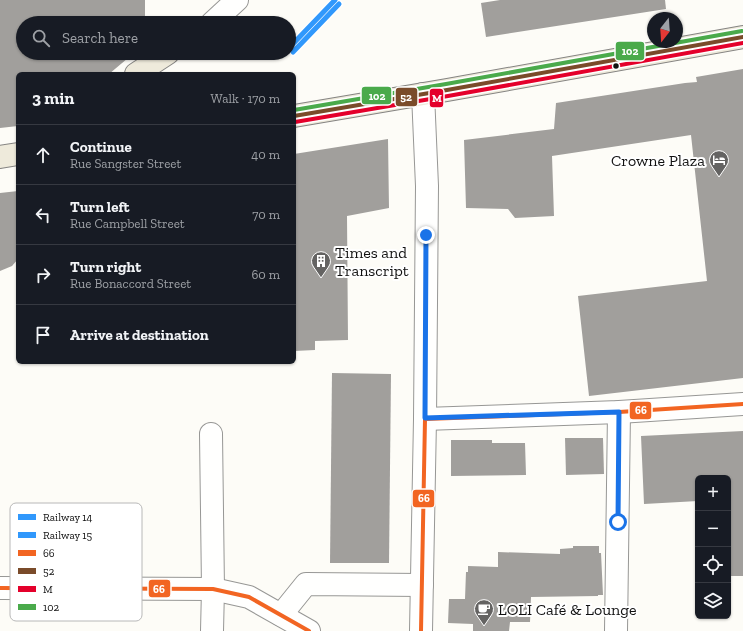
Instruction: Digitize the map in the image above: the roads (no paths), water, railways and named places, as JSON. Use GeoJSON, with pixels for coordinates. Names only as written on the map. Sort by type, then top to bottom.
{"type":"FeatureCollection","features":[{"type":"Feature","properties":{"kind":"main road"},"geometry":{"type":"LineString","coordinates":[[296,116],[447,90],[743,36]]}},
{"type":"Feature","properties":{"kind":"main road"},"geometry":{"type":"LineString","coordinates":[[139,72],[157,60]]}},
{"type":"Feature","properties":{"kind":"main road"},"geometry":{"type":"LineString","coordinates":[[0,156],[16,154]]}},
{"type":"Feature","properties":{"kind":"street"},"geometry":{"type":"LineString","coordinates":[[220,16],[237,0]]}},
{"type":"Feature","properties":{"kind":"street"},"geometry":{"type":"LineString","coordinates":[[158,72],[171,60]]}},
{"type":"Feature","properties":{"kind":"street"},"geometry":{"type":"LineString","coordinates":[[421,631],[427,186],[424,94]]}},
{"type":"Feature","properties":{"kind":"street"},"geometry":{"type":"LineString","coordinates":[[425,418],[619,412],[743,404]]}},
{"type":"Feature","properties":{"kind":"street"},"geometry":{"type":"LineString","coordinates":[[616,631],[619,412]]}},
{"type":"Feature","properties":{"kind":"street"},"geometry":{"type":"LineString","coordinates":[[212,434],[212,631]]}},
{"type":"Feature","properties":{"kind":"street"},"geometry":{"type":"LineString","coordinates":[[281,616],[306,584],[422,585]]}},
{"type":"Feature","properties":{"kind":"street"},"geometry":{"type":"LineString","coordinates":[[0,588],[10,588]]}},
{"type":"Feature","properties":{"kind":"street"},"geometry":{"type":"LineString","coordinates":[[142,589],[213,589],[249,597],[309,631]]}},
{"type":"Feature","properties":{"kind":"rail line","name":"14"},"geometry":{"type":"LineString","coordinates":[[296,41],[335,0]]}},
{"type":"Feature","properties":{"kind":"rail line","name":"15"},"geometry":{"type":"LineString","coordinates":[[296,49],[339,4]]}},
{"type":"Feature","properties":{"kind":"place","name":"Crowne Plaza"},"geometry":{"type":"Point","coordinates":[719,177]}},
{"type":"Feature","properties":{"kind":"place","name":"Times and Transcript"},"geometry":{"type":"Point","coordinates":[321,278]}},
{"type":"Feature","properties":{"kind":"place","name":"LOLI Café & Lounge"},"geometry":{"type":"Point","coordinates":[484,626]}}]}
